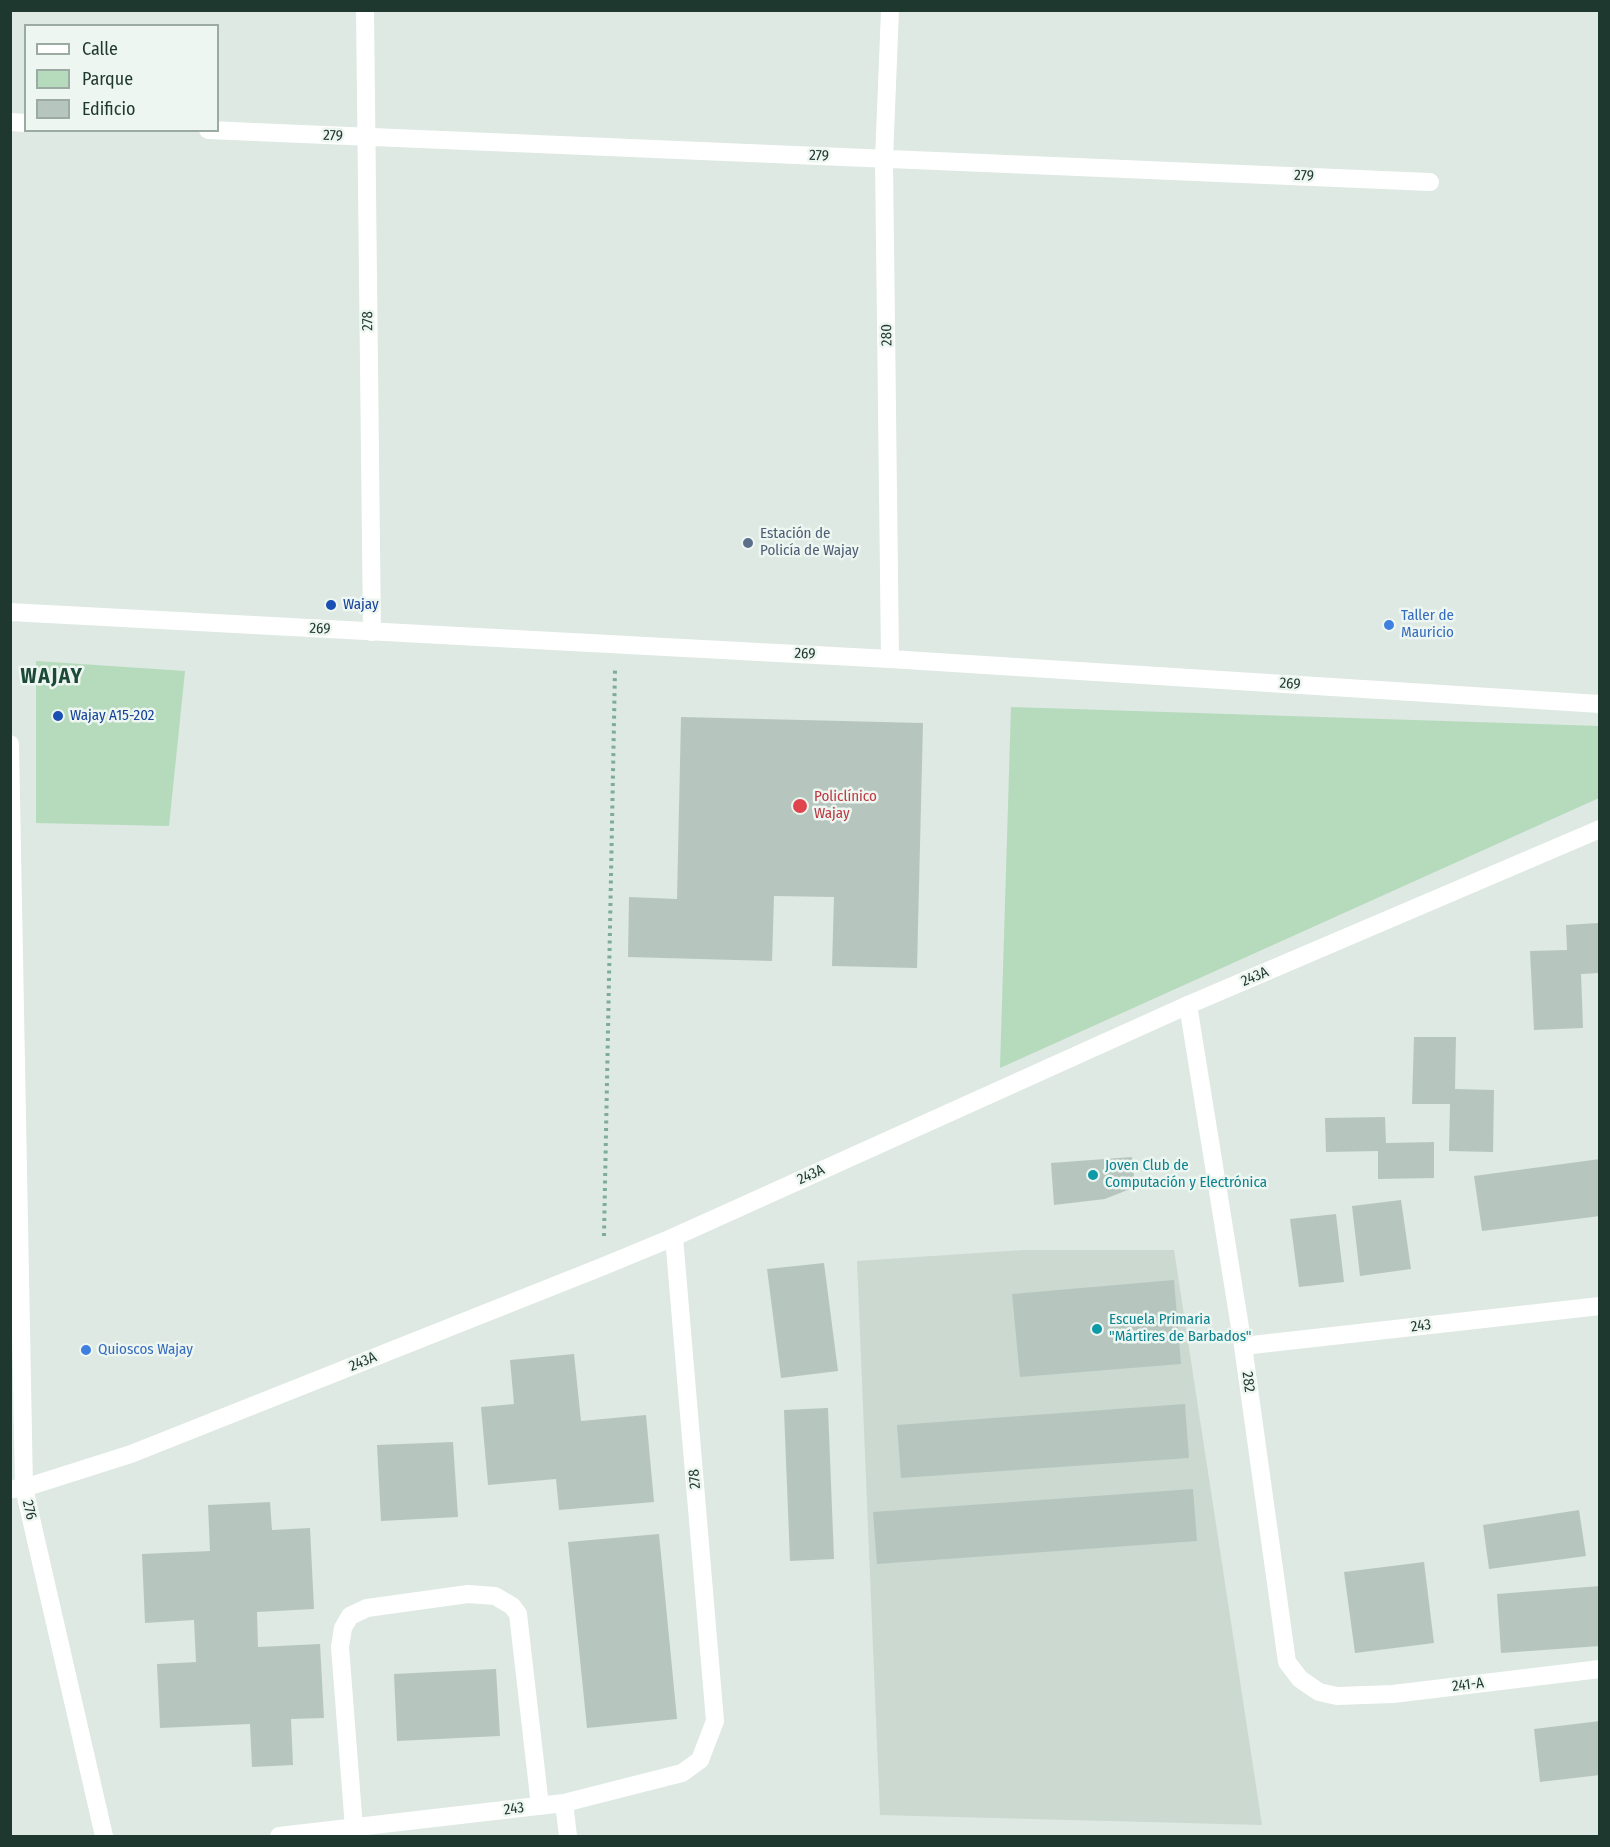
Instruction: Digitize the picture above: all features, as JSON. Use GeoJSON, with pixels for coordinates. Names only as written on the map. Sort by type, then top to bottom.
{"type":"FeatureCollection","features":[{"type":"Feature","properties":{"kind":"street","name":"278"},"geometry":{"type":"LineString","coordinates":[[365,10],[372,632]]}},
{"type":"Feature","properties":{"kind":"street","name":"280"},"geometry":{"type":"LineString","coordinates":[[890,10],[884,159],[890,659]]}},
{"type":"Feature","properties":{"kind":"street","name":"279"},"geometry":{"type":"LineString","coordinates":[[219,130],[1430,182]]}},
{"type":"Feature","properties":{"kind":"street","name":"269"},"geometry":{"type":"LineString","coordinates":[[10,612],[890,659],[1599,704]]}},
{"type":"Feature","properties":{"kind":"street","name":"276"},"geometry":{"type":"LineString","coordinates":[[10,744],[17,1489],[104,1836]]}},
{"type":"Feature","properties":{"kind":"street","name":"243A"},"geometry":{"type":"LineString","coordinates":[[17,1489],[131,1454],[674,1237],[1188,1005],[1599,829]]}},
{"type":"Feature","properties":{"kind":"street","name":"282"},"geometry":{"type":"LineString","coordinates":[[1188,1005],[1243,1347],[1287,1662],[1300,1679],[1319,1692],[1337,1696]]}},
{"type":"Feature","properties":{"kind":"street","name":"278"},"geometry":{"type":"LineString","coordinates":[[674,1237],[715,1721]]}},
{"type":"Feature","properties":{"kind":"street","name":"243"},"geometry":{"type":"LineString","coordinates":[[1243,1347],[1599,1306]]}},
{"type":"Feature","properties":{"kind":"street"},"geometry":{"type":"LineString","coordinates":[[354,1828],[340,1647],[343,1628],[350,1616],[366,1608],[468,1594],[495,1596],[512,1606],[518,1614],[540,1806]]}},
{"type":"Feature","properties":{"kind":"street","name":"241-A"},"geometry":{"type":"LineString","coordinates":[[1337,1696],[1393,1694],[1599,1669]]}},
{"type":"Feature","properties":{"kind":"street","name":"243"},"geometry":{"type":"LineString","coordinates":[[279,1836],[564,1803],[682,1773],[700,1760],[715,1721]]}},
{"type":"Feature","properties":{"kind":"street"},"geometry":{"type":"LineString","coordinates":[[564,1803],[568,1836]]}},
{"type":"Feature","properties":{"kind":"path"},"geometry":{"type":"LineString","coordinates":[[604,1266],[616,644]]}},
{"type":"Feature","properties":{"kind":"shaded area"},"geometry":{"type":"Polygon","coordinates":[[[1023,1250],[1174,1250],[1262,1825],[880,1815],[857,1261],[1023,1250]]]}},
{"type":"Feature","properties":{"kind":"green space"},"geometry":{"type":"Polygon","coordinates":[[[36,661],[185,671],[169,826],[36,823],[36,661]]]}},
{"type":"Feature","properties":{"kind":"green space"},"geometry":{"type":"Polygon","coordinates":[[[1011,707],[1599,726],[1599,798],[1000,1068],[1011,707]]]}},
{"type":"Feature","properties":{"kind":"building","name":"Policlínico Wajay"},"geometry":{"type":"Polygon","coordinates":[[[681,717],[923,723],[917,968],[832,966],[834,897],[774,896],[772,961],[628,957],[629,897],[677,899],[681,717]]]}},
{"type":"Feature","properties":{"kind":"building"},"geometry":{"type":"Polygon","coordinates":[[[1598,923],[1600,973],[1581,974],[1583,1028],[1534,1030],[1530,951],[1567,950],[1566,925],[1598,923]]]}},
{"type":"Feature","properties":{"kind":"building"},"geometry":{"type":"Polygon","coordinates":[[[1414,1037],[1456,1037],[1455,1089],[1494,1090],[1493,1152],[1449,1151],[1450,1104],[1412,1104],[1414,1037]]]}},
{"type":"Feature","properties":{"kind":"building"},"geometry":{"type":"Polygon","coordinates":[[[1385,1117],[1386,1143],[1434,1142],[1434,1178],[1378,1179],[1378,1151],[1326,1152],[1325,1118],[1385,1117]]]}},
{"type":"Feature","properties":{"kind":"building","name":"Joven Club de Computación y Electrónica"},"geometry":{"type":"Polygon","coordinates":[[[1132,1157],[1135,1187],[1105,1199],[1054,1205],[1051,1163],[1132,1157]]]}},
{"type":"Feature","properties":{"kind":"building"},"geometry":{"type":"Polygon","coordinates":[[[1600,1159],[1600,1216],[1482,1231],[1474,1176],[1600,1159]]]}},
{"type":"Feature","properties":{"kind":"building"},"geometry":{"type":"Polygon","coordinates":[[[1401,1200],[1411,1269],[1360,1276],[1352,1206],[1401,1200]]]}},
{"type":"Feature","properties":{"kind":"building"},"geometry":{"type":"Polygon","coordinates":[[[1336,1214],[1344,1282],[1299,1287],[1290,1219],[1336,1214]]]}},
{"type":"Feature","properties":{"kind":"building"},"geometry":{"type":"Polygon","coordinates":[[[824,1263],[838,1371],[781,1378],[767,1269],[824,1263]]]}},
{"type":"Feature","properties":{"kind":"building","name":"Escuela Primaria \"Mártires de Barbados\""},"geometry":{"type":"Polygon","coordinates":[[[1174,1280],[1181,1364],[1020,1377],[1012,1294],[1174,1280]]]}},
{"type":"Feature","properties":{"kind":"building"},"geometry":{"type":"Polygon","coordinates":[[[574,1354],[581,1421],[646,1415],[654,1502],[559,1510],[556,1479],[488,1485],[481,1407],[514,1404],[510,1360],[574,1354]]]}},
{"type":"Feature","properties":{"kind":"building"},"geometry":{"type":"Polygon","coordinates":[[[1185,1404],[1189,1458],[901,1478],[897,1425],[1185,1404]]]}},
{"type":"Feature","properties":{"kind":"building"},"geometry":{"type":"Polygon","coordinates":[[[828,1408],[834,1559],[790,1561],[784,1410],[828,1408]]]}},
{"type":"Feature","properties":{"kind":"building"},"geometry":{"type":"Polygon","coordinates":[[[453,1442],[458,1517],[381,1521],[377,1445],[453,1442]]]}},
{"type":"Feature","properties":{"kind":"building"},"geometry":{"type":"Polygon","coordinates":[[[1193,1489],[1197,1541],[877,1564],[873,1512],[1193,1489]]]}},
{"type":"Feature","properties":{"kind":"building"},"geometry":{"type":"Polygon","coordinates":[[[270,1502],[272,1530],[310,1528],[314,1609],[257,1612],[258,1647],[320,1644],[324,1718],[291,1719],[293,1765],[252,1767],[250,1724],[160,1728],[157,1664],[196,1662],[194,1620],[145,1623],[142,1554],[210,1551],[208,1505],[270,1502]]]}},
{"type":"Feature","properties":{"kind":"building"},"geometry":{"type":"Polygon","coordinates":[[[1579,1510],[1586,1556],[1489,1569],[1483,1525],[1579,1510]]]}},
{"type":"Feature","properties":{"kind":"building"},"geometry":{"type":"Polygon","coordinates":[[[659,1534],[677,1719],[587,1728],[568,1542],[659,1534]]]}},
{"type":"Feature","properties":{"kind":"building"},"geometry":{"type":"Polygon","coordinates":[[[1424,1562],[1434,1643],[1355,1653],[1344,1572],[1424,1562]]]}},
{"type":"Feature","properties":{"kind":"building"},"geometry":{"type":"Polygon","coordinates":[[[1600,1586],[1600,1646],[1501,1653],[1497,1594],[1600,1586]]]}},
{"type":"Feature","properties":{"kind":"building"},"geometry":{"type":"Polygon","coordinates":[[[496,1669],[500,1736],[397,1741],[394,1674],[496,1669]]]}},
{"type":"Feature","properties":{"kind":"building"},"geometry":{"type":"Polygon","coordinates":[[[1600,1721],[1600,1775],[1540,1782],[1534,1729],[1600,1721]]]}},
{"type":"Feature","properties":{"kind":"place","name":"Estación de Policía de Wajay"},"geometry":{"type":"Point","coordinates":[748,543]}},
{"type":"Feature","properties":{"kind":"place","name":"Wajay"},"geometry":{"type":"Point","coordinates":[331,605]}},
{"type":"Feature","properties":{"kind":"place","name":"Taller de Mauricio"},"geometry":{"type":"Point","coordinates":[1389,625]}},
{"type":"Feature","properties":{"kind":"place","name":"Wajay A15-202"},"geometry":{"type":"Point","coordinates":[58,716]}},
{"type":"Feature","properties":{"kind":"place","name":"Policlínico Wajay"},"geometry":{"type":"Point","coordinates":[800,806]}},
{"type":"Feature","properties":{"kind":"place","name":"Joven Club de Computación y Electrónica"},"geometry":{"type":"Point","coordinates":[1093,1175]}},
{"type":"Feature","properties":{"kind":"place","name":"Escuela Primaria \"Mártires de Barbados\""},"geometry":{"type":"Point","coordinates":[1097,1329]}},
{"type":"Feature","properties":{"kind":"place","name":"Quioscos Wajay"},"geometry":{"type":"Point","coordinates":[86,1350]}},
{"type":"Feature","properties":{"kind":"district","name":"WAJAY"},"geometry":{"type":"Point","coordinates":[52,677]}}]}
